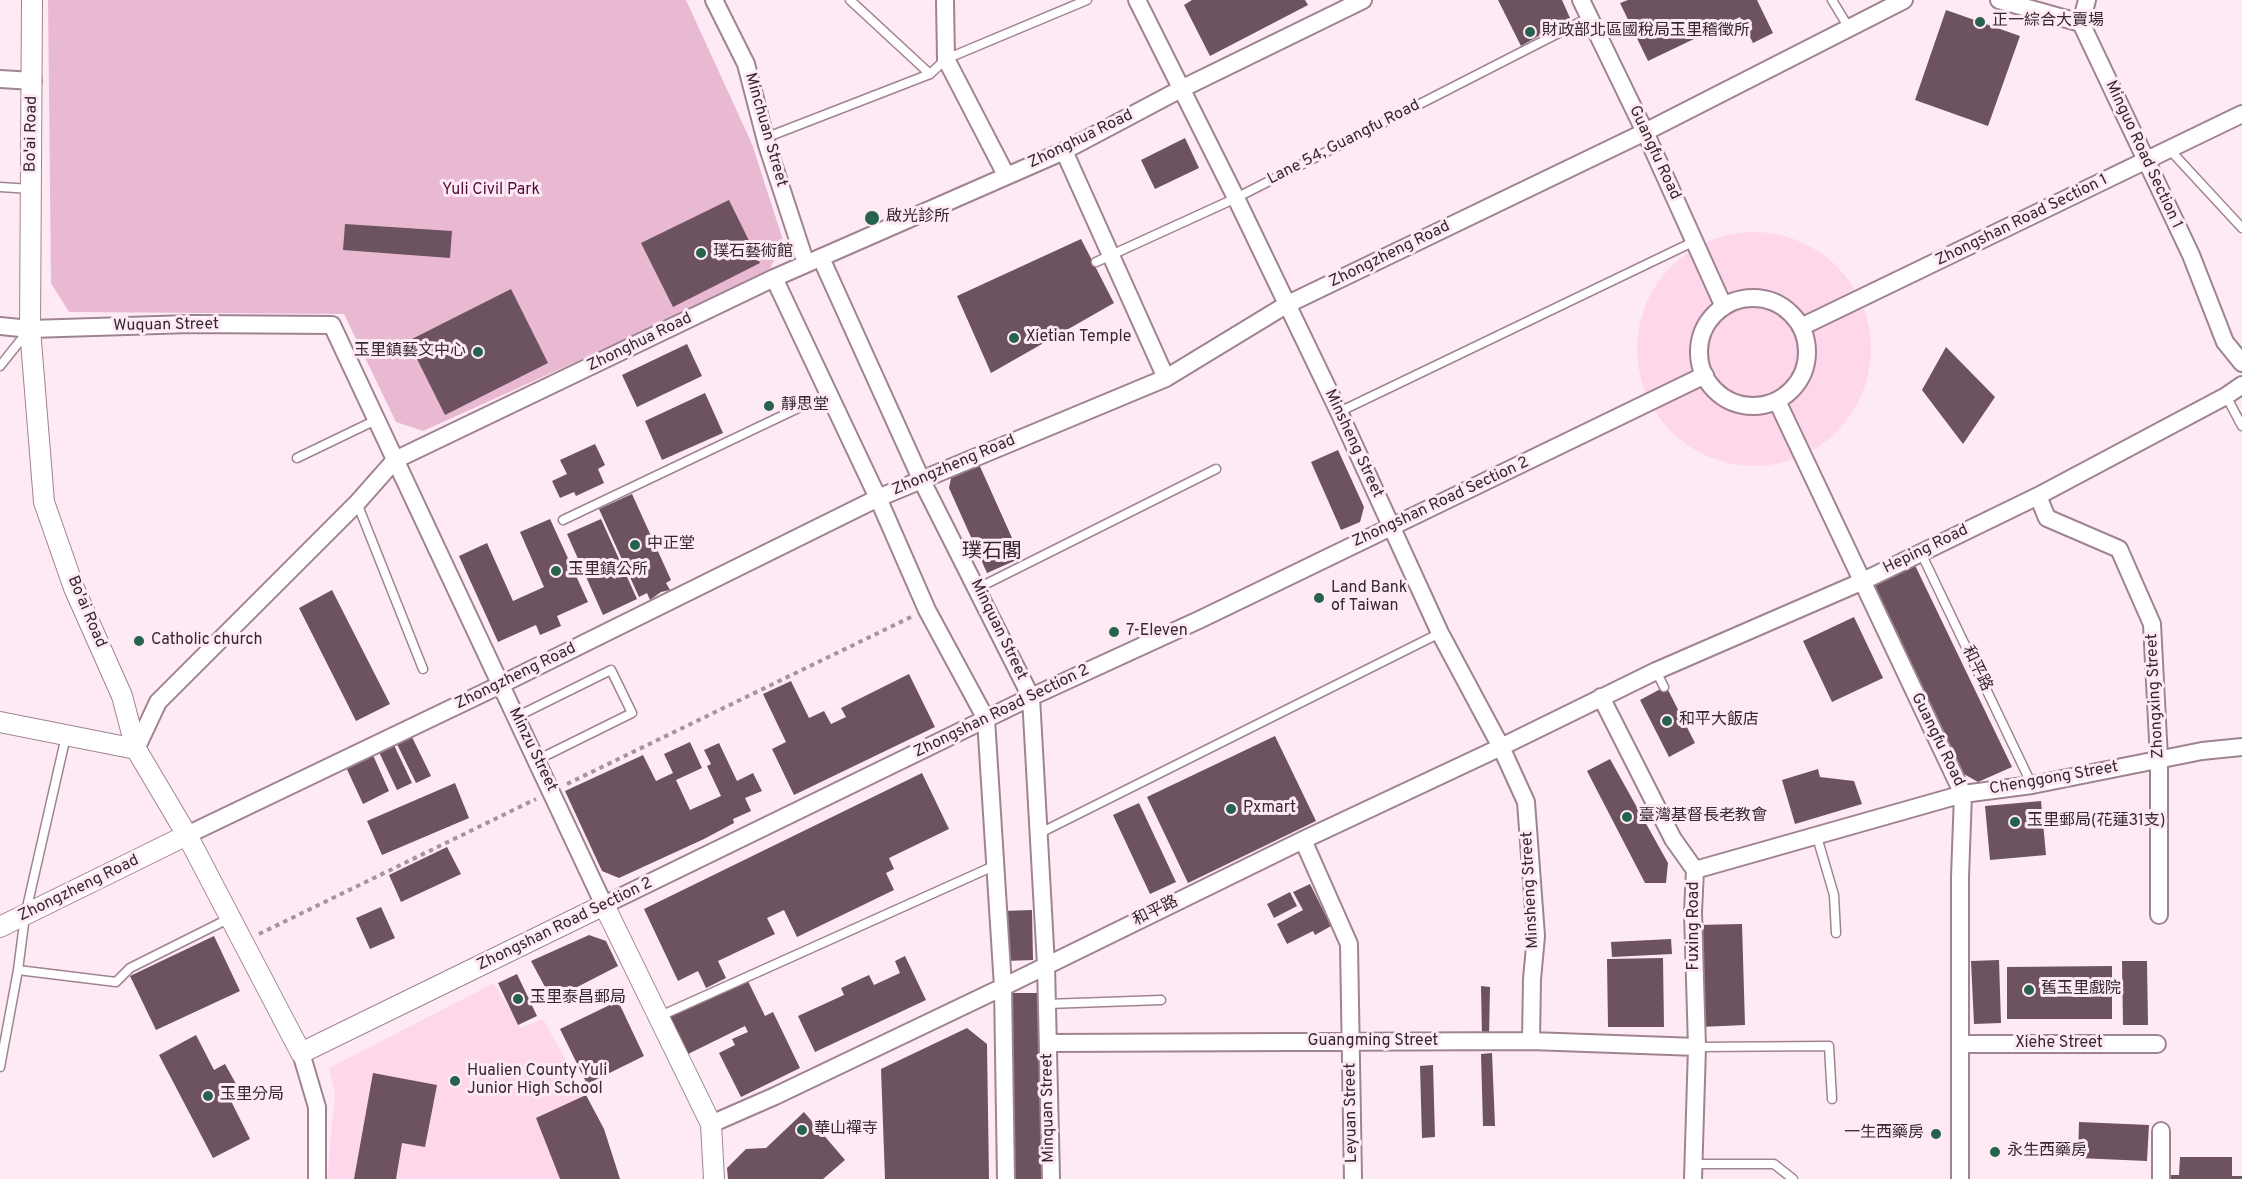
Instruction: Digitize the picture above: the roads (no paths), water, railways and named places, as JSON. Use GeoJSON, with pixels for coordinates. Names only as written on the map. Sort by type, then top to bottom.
{"type":"FeatureCollection","features":[{"type":"Feature","properties":{"kind":"street","name":"Bo'ai Road"},"geometry":{"type":"LineString","coordinates":[[32,0],[30,329],[44,502],[74,588],[122,696],[136,749],[187,835],[301,1053],[317,1107],[317,1179]]}},
{"type":"Feature","properties":{"kind":"street","name":"Minchuan Street"},"geometry":{"type":"LineString","coordinates":[[714,0],[746,63],[765,138],[813,261]]}},
{"type":"Feature","properties":{"kind":"street"},"geometry":{"type":"LineString","coordinates":[[945,0],[946,59],[1006,175]]}},
{"type":"Feature","properties":{"kind":"street","name":"Minsheng Street"},"geometry":{"type":"LineString","coordinates":[[1137,0],[1339,412],[1440,633],[1501,747],[1526,802],[1536,936],[1532,979],[1531,1041]]}},
{"type":"Feature","properties":{"kind":"street","name":"Zhonghua Road"},"geometry":{"type":"LineString","coordinates":[[136,749],[158,702],[357,503],[395,460],[774,278],[1064,151],[1181,89],[1363,0]]}},
{"type":"Feature","properties":{"kind":"street","name":"Guangfu Road"},"geometry":{"type":"LineString","coordinates":[[1581,0],[1645,132],[1724,307]]}},
{"type":"Feature","properties":{"kind":"street","name":"Zhongzheng Road"},"geometry":{"type":"LineString","coordinates":[[0,927],[500,685],[878,498],[1166,378],[1286,305],[1645,132],[1904,0]]}},
{"type":"Feature","properties":{"kind":"street"},"geometry":{"type":"LineString","coordinates":[[1999,0],[2081,23],[2087,0]]}},
{"type":"Feature","properties":{"kind":"street","name":"Minguo Road Section 1"},"geometry":{"type":"LineString","coordinates":[[2081,23],[2191,255],[2224,342],[2242,363]]}},
{"type":"Feature","properties":{"kind":"street"},"geometry":{"type":"LineString","coordinates":[[0,79],[33,81]]}},
{"type":"Feature","properties":{"kind":"street","name":"Zhongshan Road Section 1"},"geometry":{"type":"LineString","coordinates":[[1801,327],[2242,114]]}},
{"type":"Feature","properties":{"kind":"street"},"geometry":{"type":"LineString","coordinates":[[1064,151],[1103,259],[1166,378]]}},
{"type":"Feature","properties":{"kind":"street","name":"Minquan Street"},"geometry":{"type":"LineString","coordinates":[[813,261],[1031,697],[1047,965],[1051,1179]]}},
{"type":"Feature","properties":{"kind":"street"},"geometry":{"type":"LineString","coordinates":[[774,278],[830,393],[927,610],[986,719],[1003,987],[1006,1179]]}},
{"type":"Feature","properties":{"kind":"street"},"geometry":{"type":"LineString","coordinates":[[1744,298],[1762,298],[1779,304],[1793,315],[1801,327],[1808,347],[1806,366],[1799,382],[1778,403],[1752,407],[1734,404],[1719,394],[1700,364],[1701,338],[1713,315],[1744,298]]}},
{"type":"Feature","properties":{"kind":"street","name":"Wuquan Street"},"geometry":{"type":"LineString","coordinates":[[0,326],[30,329],[191,324],[332,325]]}},
{"type":"Feature","properties":{"kind":"street","name":"Minzu Street"},"geometry":{"type":"LineString","coordinates":[[332,325],[657,1017],[711,1125],[714,1179]]}},
{"type":"Feature","properties":{"kind":"street","name":"Zhongshan Road Section 2"},"geometry":{"type":"LineString","coordinates":[[301,1053],[1031,697],[1201,619],[1705,375]]}},
{"type":"Feature","properties":{"kind":"street","name":"Heping Road"},"geometry":{"type":"LineString","coordinates":[[1601,697],[1861,582],[1921,553],[2038,496],[2226,396],[2242,385]]}},
{"type":"Feature","properties":{"kind":"street","name":"Guangfu Road"},"geometry":{"type":"LineString","coordinates":[[1778,403],[1963,794],[1960,877],[1960,1179]]}},
{"type":"Feature","properties":{"kind":"street","name":"Zhongxing Street"},"geometry":{"type":"LineString","coordinates":[[2038,496],[2047,518],[2119,549],[2152,624],[2159,759],[2159,915]]}},
{"type":"Feature","properties":{"kind":"street","name":"和平路"},"geometry":{"type":"LineString","coordinates":[[711,1125],[1003,987],[1601,697]]}},
{"type":"Feature","properties":{"kind":"street","name":"Fuxing Road"},"geometry":{"type":"LineString","coordinates":[[1601,697],[1673,839],[1695,870],[1693,912],[1697,1047],[1694,1172]]}},
{"type":"Feature","properties":{"kind":"street"},"geometry":{"type":"LineString","coordinates":[[0,722],[136,749]]}},
{"type":"Feature","properties":{"kind":"street","name":"Chenggong Street"},"geometry":{"type":"LineString","coordinates":[[1695,870],[1963,794],[2032,785],[2202,751],[2242,747]]}},
{"type":"Feature","properties":{"kind":"street","name":"Leyuan Street"},"geometry":{"type":"LineString","coordinates":[[1303,840],[1349,944],[1353,1179]]}},
{"type":"Feature","properties":{"kind":"street","name":"Guangming Street"},"geometry":{"type":"LineString","coordinates":[[1048,1043],[1531,1041],[1697,1047]]}},
{"type":"Feature","properties":{"kind":"street","name":"Xiehe Street"},"geometry":{"type":"LineString","coordinates":[[1961,1044],[2157,1044]]}},
{"type":"Feature","properties":{"kind":"street"},"geometry":{"type":"LineString","coordinates":[[2161,1131],[2161,1179]]}},
{"type":"Feature","properties":{"kind":"lane"},"geometry":{"type":"LineString","coordinates":[[850,0],[930,74]]}},
{"type":"Feature","properties":{"kind":"lane"},"geometry":{"type":"LineString","coordinates":[[765,138],[930,74],[946,59],[1087,0]]}},
{"type":"Feature","properties":{"kind":"lane"},"geometry":{"type":"LineString","coordinates":[[1832,0],[1849,28]]}},
{"type":"Feature","properties":{"kind":"lane","name":"Lane 54, Guangfu Road"},"geometry":{"type":"LineString","coordinates":[[1103,259],[1236,198],[1590,17]]}},
{"type":"Feature","properties":{"kind":"lane"},"geometry":{"type":"LineString","coordinates":[[2169,149],[2242,228]]}},
{"type":"Feature","properties":{"kind":"lane"},"geometry":{"type":"LineString","coordinates":[[0,187],[32,189]]}},
{"type":"Feature","properties":{"kind":"lane"},"geometry":{"type":"LineString","coordinates":[[1339,412],[1695,241]]}},
{"type":"Feature","properties":{"kind":"lane"},"geometry":{"type":"LineString","coordinates":[[0,366],[30,329]]}},
{"type":"Feature","properties":{"kind":"lane"},"geometry":{"type":"LineString","coordinates":[[562,520],[830,393]]}},
{"type":"Feature","properties":{"kind":"lane"},"geometry":{"type":"LineString","coordinates":[[2226,396],[2242,426]]}},
{"type":"Feature","properties":{"kind":"lane"},"geometry":{"type":"LineString","coordinates":[[297,458],[376,420]]}},
{"type":"Feature","properties":{"kind":"lane"},"geometry":{"type":"LineString","coordinates":[[978,588],[1216,469]]}},
{"type":"Feature","properties":{"kind":"lane"},"geometry":{"type":"LineString","coordinates":[[357,503],[423,669]]}},
{"type":"Feature","properties":{"kind":"lane","name":"和平路"},"geometry":{"type":"LineString","coordinates":[[1921,553],[2032,785]]}},
{"type":"Feature","properties":{"kind":"lane"},"geometry":{"type":"LineString","coordinates":[[1038,834],[1440,633]]}},
{"type":"Feature","properties":{"kind":"lane"},"geometry":{"type":"LineString","coordinates":[[516,717],[611,670],[627,702],[632,713],[537,760]]}},
{"type":"Feature","properties":{"kind":"lane"},"geometry":{"type":"LineString","coordinates":[[1656,671],[1664,687]]}},
{"type":"Feature","properties":{"kind":"lane"},"geometry":{"type":"LineString","coordinates":[[0,1067],[18,970],[25,916],[66,736]]}},
{"type":"Feature","properties":{"kind":"lane"},"geometry":{"type":"LineString","coordinates":[[1817,837],[1834,895],[1836,933]]}},
{"type":"Feature","properties":{"kind":"lane"},"geometry":{"type":"LineString","coordinates":[[657,1017],[996,865]]}},
{"type":"Feature","properties":{"kind":"lane"},"geometry":{"type":"LineString","coordinates":[[18,970],[116,982],[130,968],[230,918]]}},
{"type":"Feature","properties":{"kind":"lane"},"geometry":{"type":"LineString","coordinates":[[1047,1004],[1161,1000]]}},
{"type":"Feature","properties":{"kind":"lane"},"geometry":{"type":"LineString","coordinates":[[1697,1047],[1829,1046],[1832,1099]]}},
{"type":"Feature","properties":{"kind":"lane"},"geometry":{"type":"LineString","coordinates":[[1694,1172],[1774,1164],[1793,1179]]}},
{"type":"Feature","properties":{"kind":"place","name":"正一綜合大賣場"},"geometry":{"type":"Point","coordinates":[1980,22]}},
{"type":"Feature","properties":{"kind":"place","name":"財政部北區國稅局玉里稽徵所"},"geometry":{"type":"Point","coordinates":[1530,32]}},
{"type":"Feature","properties":{"kind":"place","name":"啟光診所"},"geometry":{"type":"Point","coordinates":[872,218]}},
{"type":"Feature","properties":{"kind":"place","name":"璞石藝術館"},"geometry":{"type":"Point","coordinates":[701,253]}},
{"type":"Feature","properties":{"kind":"place","name":"Xietian Temple"},"geometry":{"type":"Point","coordinates":[1014,338]}},
{"type":"Feature","properties":{"kind":"place","name":"玉里鎮藝文中心"},"geometry":{"type":"Point","coordinates":[478,352]}},
{"type":"Feature","properties":{"kind":"place","name":"靜思堂"},"geometry":{"type":"Point","coordinates":[769,406]}},
{"type":"Feature","properties":{"kind":"place","name":"中正堂"},"geometry":{"type":"Point","coordinates":[635,545]}},
{"type":"Feature","properties":{"kind":"place","name":"玉里鎮公所"},"geometry":{"type":"Point","coordinates":[556,571]}},
{"type":"Feature","properties":{"kind":"place","name":"Land Bank of Taiwan"},"geometry":{"type":"Point","coordinates":[1319,598]}},
{"type":"Feature","properties":{"kind":"place","name":"7-Eleven"},"geometry":{"type":"Point","coordinates":[1114,632]}},
{"type":"Feature","properties":{"kind":"place","name":"Catholic church"},"geometry":{"type":"Point","coordinates":[139,641]}},
{"type":"Feature","properties":{"kind":"place","name":"和平大飯店"},"geometry":{"type":"Point","coordinates":[1667,721]}},
{"type":"Feature","properties":{"kind":"place","name":"Pxmart"},"geometry":{"type":"Point","coordinates":[1231,809]}},
{"type":"Feature","properties":{"kind":"place","name":"臺灣基督長老教會"},"geometry":{"type":"Point","coordinates":[1627,817]}},
{"type":"Feature","properties":{"kind":"place","name":"玉里郵局(花蓮31支)"},"geometry":{"type":"Point","coordinates":[2015,822]}},
{"type":"Feature","properties":{"kind":"place","name":"舊玉里戲院"},"geometry":{"type":"Point","coordinates":[2029,990]}},
{"type":"Feature","properties":{"kind":"place","name":"玉里泰昌郵局"},"geometry":{"type":"Point","coordinates":[518,999]}},
{"type":"Feature","properties":{"kind":"place","name":"Hualien County Yuli Junior High School"},"geometry":{"type":"Point","coordinates":[455,1081]}},
{"type":"Feature","properties":{"kind":"place","name":"玉里分局"},"geometry":{"type":"Point","coordinates":[208,1096]}},
{"type":"Feature","properties":{"kind":"place","name":"華山禪寺"},"geometry":{"type":"Point","coordinates":[802,1130]}},
{"type":"Feature","properties":{"kind":"place","name":"一生西藥房"},"geometry":{"type":"Point","coordinates":[1936,1134]}},
{"type":"Feature","properties":{"kind":"place","name":"永生西藥房"},"geometry":{"type":"Point","coordinates":[1995,1152]}},
{"type":"Feature","properties":{"kind":"district","name":"璞石閣"},"geometry":{"type":"Point","coordinates":[992,553]}},
{"type":"Feature","properties":{"kind":"park label","name":"Yuli Civil Park"},"geometry":{"type":"Point","coordinates":[491,191]}}]}
